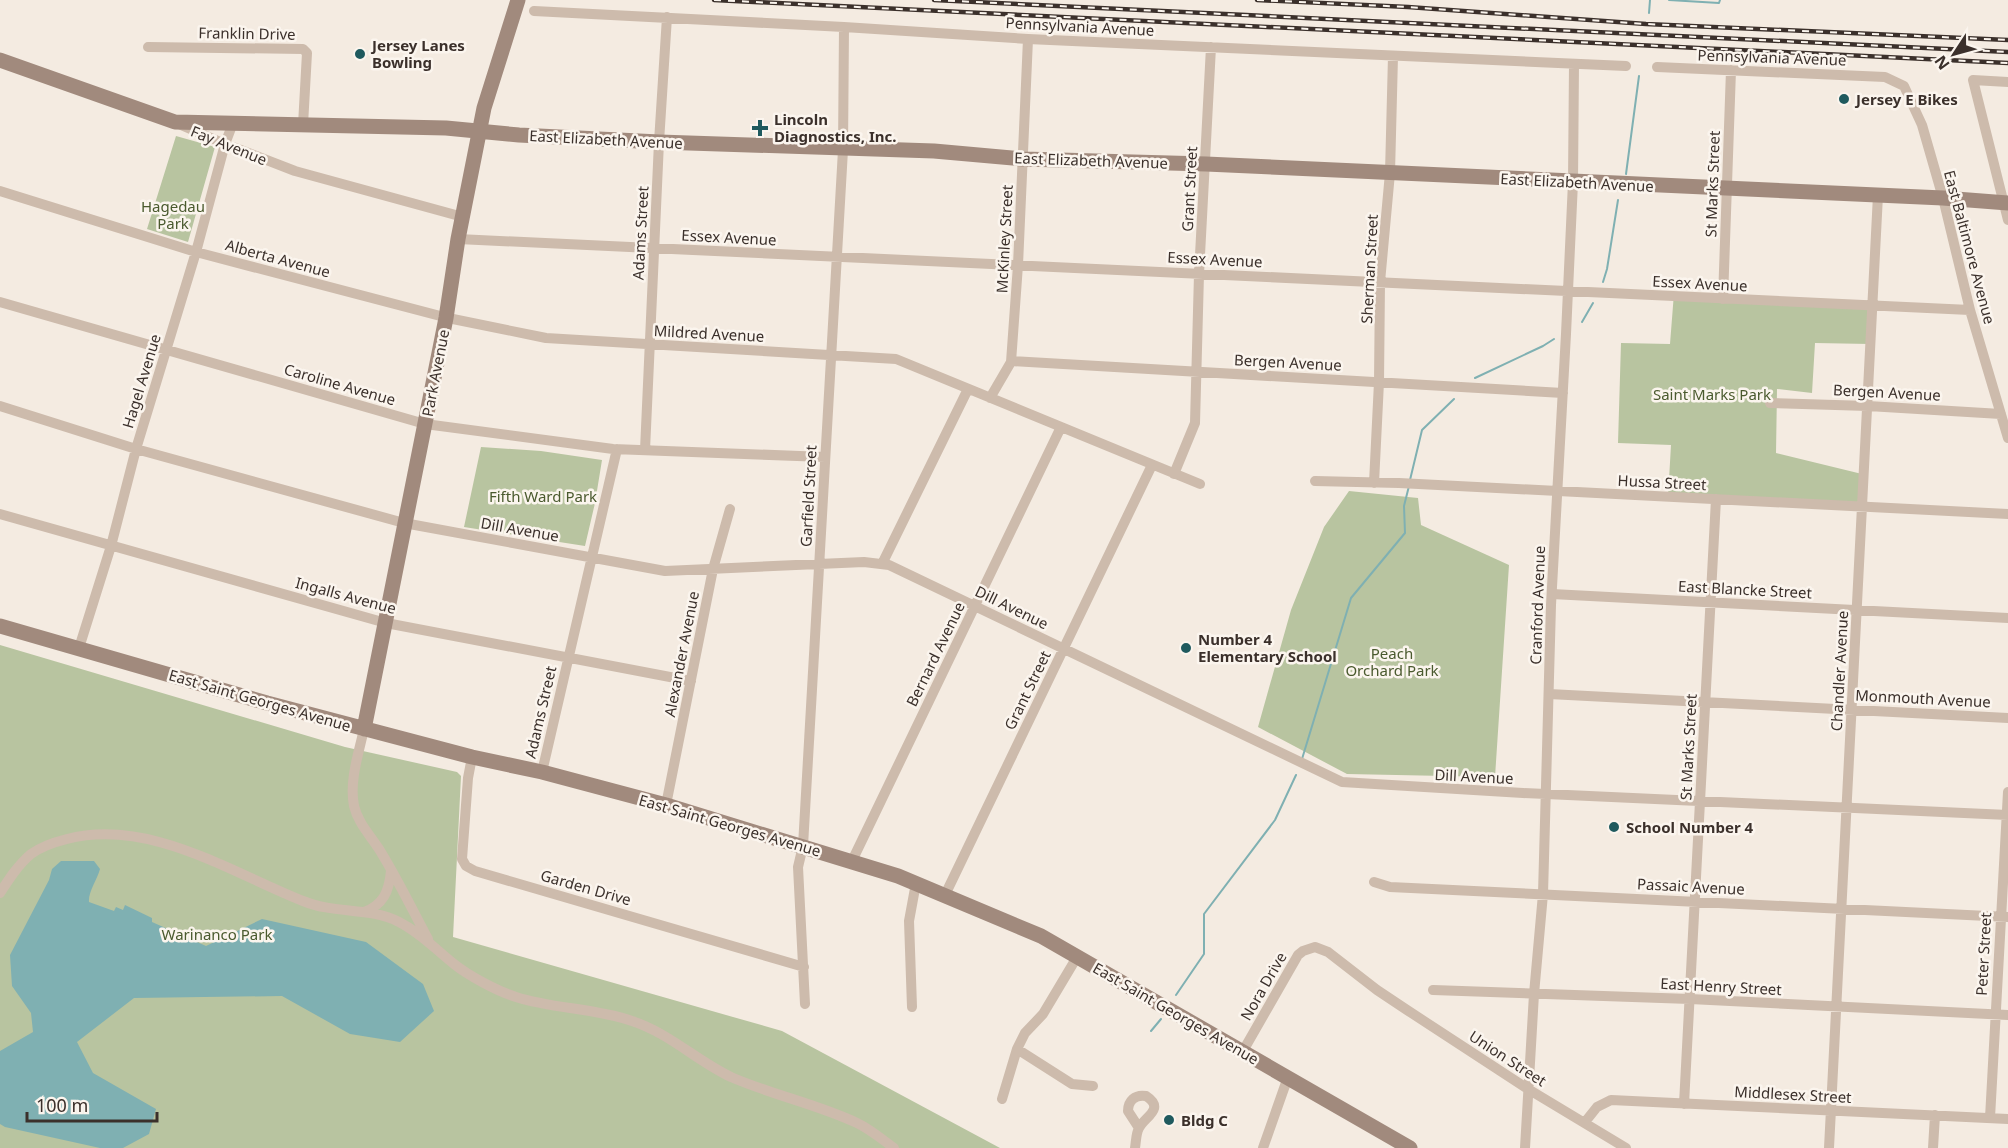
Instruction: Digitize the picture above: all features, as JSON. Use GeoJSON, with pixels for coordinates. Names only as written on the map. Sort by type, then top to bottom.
{"type":"FeatureCollection","features":[{"type":"Feature","properties":{"kind":"street","name":"Park Avenue"},"geometry":{"type":"LineString","coordinates":[[364,729],[446,318],[458,239],[484,108],[518,0]]}},
{"type":"Feature","properties":{"kind":"street","name":"Pennsylvania Avenue"},"geometry":{"type":"LineString","coordinates":[[534,11],[1028,39],[1626,66]]}},
{"type":"Feature","properties":{"kind":"street","name":"Adams Street"},"geometry":{"type":"LineString","coordinates":[[645,450],[667,17]]}},
{"type":"Feature","properties":{"kind":"street","name":"Garfield Street"},"geometry":{"type":"LineString","coordinates":[[805,1004],[798,867],[803,846],[837,257],[843,146],[844,27]]}},
{"type":"Feature","properties":{"kind":"street","name":"McKinley Street"},"geometry":{"type":"LineString","coordinates":[[990,398],[1011,361],[1018,265],[1028,39]]}},
{"type":"Feature","properties":{"kind":"street","name":"Franklin Drive"},"geometry":{"type":"LineString","coordinates":[[148,47],[303,49],[307,53],[303,125]]}},
{"type":"Feature","properties":{"kind":"street","name":"Grant Street"},"geometry":{"type":"LineString","coordinates":[[1174,474],[1194,423],[1211,47]]}},
{"type":"Feature","properties":{"kind":"street","name":"Sherman Street"},"geometry":{"type":"LineString","coordinates":[[1374,483],[1379,382],[1380,282],[1390,173],[1393,56]]}},
{"type":"Feature","properties":{"kind":"street","name":"Fay Avenue"},"geometry":{"type":"LineString","coordinates":[[0,60],[175,122],[296,171],[463,217]]}},
{"type":"Feature","properties":{"kind":"street","name":"Cranford Avenue"},"geometry":{"type":"LineString","coordinates":[[1525,1148],[1534,994],[1543,894],[1552,594],[1571,247],[1574,64]]}},
{"type":"Feature","properties":{"kind":"street","name":"Pennsylvania Avenue"},"geometry":{"type":"LineString","coordinates":[[1657,67],[1885,77]]}},
{"type":"Feature","properties":{"kind":"street","name":"St Marks Street"},"geometry":{"type":"LineString","coordinates":[[1723,299],[1731,70]]}},
{"type":"Feature","properties":{"kind":"street","name":"East Baltimore Avenue"},"geometry":{"type":"LineString","coordinates":[[1885,77],[1904,86],[1922,125],[1943,198],[1970,310],[2008,438]]}},
{"type":"Feature","properties":{"kind":"street"},"geometry":{"type":"LineString","coordinates":[[2008,82],[1973,80],[2006,203],[2008,220]]}},
{"type":"Feature","properties":{"kind":"street","name":"East Elizabeth Avenue"},"geometry":{"type":"LineString","coordinates":[[175,122],[446,128],[659,142],[843,146],[1023,159],[1206,164],[1943,198],[2006,203]]}},
{"type":"Feature","properties":{"kind":"street","name":"Hagel Avenue"},"geometry":{"type":"LineString","coordinates":[[79,648],[111,546],[136,448],[233,123]]}},
{"type":"Feature","properties":{"kind":"street","name":"Alberta Avenue"},"geometry":{"type":"LineString","coordinates":[[0,191],[196,252],[446,318]]}},
{"type":"Feature","properties":{"kind":"street","name":"Chandler Avenue"},"geometry":{"type":"LineString","coordinates":[[1829,1148],[1878,195]]}},
{"type":"Feature","properties":{"kind":"street","name":"Essex Avenue"},"geometry":{"type":"LineString","coordinates":[[458,239],[1970,310]]}},
{"type":"Feature","properties":{"kind":"street","name":"Caroline Avenue"},"geometry":{"type":"LineString","coordinates":[[0,302],[425,424],[617,449],[825,457]]}},
{"type":"Feature","properties":{"kind":"street","name":"Mildred Avenue"},"geometry":{"type":"LineString","coordinates":[[446,318],[546,338],[896,359],[990,398]]}},
{"type":"Feature","properties":{"kind":"street","name":"Bergen Avenue"},"geometry":{"type":"LineString","coordinates":[[1011,361],[1563,393]]}},
{"type":"Feature","properties":{"kind":"street"},"geometry":{"type":"LineString","coordinates":[[882,564],[968,389]]}},
{"type":"Feature","properties":{"kind":"street"},"geometry":{"type":"LineString","coordinates":[[990,398],[1200,484]]}},
{"type":"Feature","properties":{"kind":"street","name":"Bergen Avenue"},"geometry":{"type":"LineString","coordinates":[[1770,403],[2001,414]]}},
{"type":"Feature","properties":{"kind":"street","name":"Dill Avenue"},"geometry":{"type":"LineString","coordinates":[[0,406],[136,448],[406,523],[592,558],[665,571],[864,562],[889,565],[1342,782],[1546,794],[2007,815]]}},
{"type":"Feature","properties":{"kind":"street","name":"Bernard Avenue"},"geometry":{"type":"LineString","coordinates":[[852,861],[1061,427]]}},
{"type":"Feature","properties":{"kind":"street","name":"Adams Street"},"geometry":{"type":"LineString","coordinates":[[542,772],[617,449]]}},
{"type":"Feature","properties":{"kind":"street","name":"Grant Street"},"geometry":{"type":"LineString","coordinates":[[945,895],[1152,465]]}},
{"type":"Feature","properties":{"kind":"street","name":"Hussa Street"},"geometry":{"type":"LineString","coordinates":[[1315,481],[1399,483],[2008,514]]}},
{"type":"Feature","properties":{"kind":"street","name":"St Marks Street"},"geometry":{"type":"LineString","coordinates":[[1684,1104],[1716,500]]}},
{"type":"Feature","properties":{"kind":"street","name":"Alexander Avenue"},"geometry":{"type":"LineString","coordinates":[[666,805],[713,569],[730,509]]}},
{"type":"Feature","properties":{"kind":"street","name":"Ingalls Avenue"},"geometry":{"type":"LineString","coordinates":[[0,514],[386,623],[691,681]]}},
{"type":"Feature","properties":{"kind":"street","name":"East Blancke Street"},"geometry":{"type":"LineString","coordinates":[[1552,594],[2008,618]]}},
{"type":"Feature","properties":{"kind":"street","name":"East Saint Georges Avenue"},"geometry":{"type":"LineString","coordinates":[[0,626],[364,729],[666,805],[852,861],[916,883],[1041,936],[1410,1148]]}},
{"type":"Feature","properties":{"kind":"street","name":"Monmouth Avenue"},"geometry":{"type":"LineString","coordinates":[[1549,694],[2008,718]]}},
{"type":"Feature","properties":{"kind":"street"},"geometry":{"type":"LineString","coordinates":[[364,729],[353,791],[358,819],[392,871],[429,942]]}},
{"type":"Feature","properties":{"kind":"street","name":"Garden Drive"},"geometry":{"type":"LineString","coordinates":[[472,757],[468,778],[462,859],[466,866],[475,871],[804,967]]}},
{"type":"Feature","properties":{"kind":"street","name":"Peter Street"},"geometry":{"type":"LineString","coordinates":[[1990,1118],[1995,1014],[2004,917],[2008,792]]}},
{"type":"Feature","properties":{"kind":"street"},"geometry":{"type":"LineString","coordinates":[[0,893],[12,874],[32,854],[52,842],[83,835],[121,835],[152,840],[200,856],[322,908],[379,914],[397,921],[429,942],[456,966],[515,997],[629,1020],[651,1028],[731,1077],[859,1124],[894,1148]]}},
{"type":"Feature","properties":{"kind":"street"},"geometry":{"type":"LineString","coordinates":[[364,912],[376,906],[386,896],[392,871]]}},
{"type":"Feature","properties":{"kind":"street","name":"Passaic Avenue"},"geometry":{"type":"LineString","coordinates":[[1374,882],[1390,887],[2004,917]]}},
{"type":"Feature","properties":{"kind":"street"},"geometry":{"type":"LineString","coordinates":[[912,1007],[909,921],[916,883]]}},
{"type":"Feature","properties":{"kind":"street","name":"Nora Drive"},"geometry":{"type":"LineString","coordinates":[[1243,1051],[1298,955],[1309,948],[1328,952],[1377,990]]}},
{"type":"Feature","properties":{"kind":"street"},"geometry":{"type":"LineString","coordinates":[[1002,1099],[1017,1049],[1025,1033],[1043,1014],[1077,957]]}},
{"type":"Feature","properties":{"kind":"street","name":"Union Street"},"geometry":{"type":"LineString","coordinates":[[1377,990],[1528,1089],[1626,1148]]}},
{"type":"Feature","properties":{"kind":"street","name":"East Henry Street"},"geometry":{"type":"LineString","coordinates":[[1433,990],[2008,1014]]}},
{"type":"Feature","properties":{"kind":"street"},"geometry":{"type":"LineString","coordinates":[[1017,1049],[1072,1084],[1093,1086]]}},
{"type":"Feature","properties":{"kind":"street"},"geometry":{"type":"LineString","coordinates":[[1263,1148],[1288,1077]]}},
{"type":"Feature","properties":{"kind":"street","name":"Middlesex Street"},"geometry":{"type":"LineString","coordinates":[[1585,1122],[1597,1107],[1607,1101],[2008,1119]]}},
{"type":"Feature","properties":{"kind":"street"},"geometry":{"type":"LineString","coordinates":[[1933,1148],[1935,1116]]}},
{"type":"Feature","properties":{"kind":"street"},"geometry":{"type":"LineString","coordinates":[[1135,1148],[1138,1128]]}},
{"type":"Feature","properties":{"kind":"green space","name":"Hagedau Park"},"geometry":{"type":"Polygon","coordinates":[[[176,136],[215,147],[188,242],[147,229],[176,136]]]}},
{"type":"Feature","properties":{"kind":"green space","name":"Saint Marks Park"},"geometry":{"type":"Polygon","coordinates":[[[1674,293],[1873,301],[1870,344],[1815,343],[1812,393],[1777,389],[1776,453],[1862,474],[1861,507],[1668,497],[1671,445],[1618,443],[1621,343],[1670,344],[1674,293]]]}},
{"type":"Feature","properties":{"kind":"green space","name":"Fifth Ward Park"},"geometry":{"type":"Polygon","coordinates":[[[481,447],[541,451],[602,460],[585,546],[464,527],[481,447]]]}},
{"type":"Feature","properties":{"kind":"green space","name":"Peach Orchard Park"},"geometry":{"type":"Polygon","coordinates":[[[1349,491],[1418,498],[1421,525],[1509,565],[1495,777],[1347,774],[1258,727],[1291,610],[1324,527],[1349,491]]]}},
{"type":"Feature","properties":{"kind":"green space","name":"Warinanco Park"},"geometry":{"type":"Polygon","coordinates":[[[0,645],[345,747],[457,772],[461,776],[453,937],[782,1031],[1000,1148],[0,1148],[0,645]]]}},
{"type":"Feature","properties":{"kind":"water"},"geometry":{"type":"Polygon","coordinates":[[[61,861],[94,861],[100,869],[89,902],[114,911],[116,907],[123,910],[125,905],[152,918],[152,922],[206,946],[262,919],[366,942],[423,984],[434,1011],[400,1042],[350,1034],[282,996],[134,998],[77,1042],[93,1073],[156,1109],[149,1134],[123,1148],[100,1148],[5,1127],[0,1124],[0,1051],[33,1032],[31,1013],[12,986],[10,955],[49,880],[52,869],[61,861]]]}},
{"type":"Feature","properties":{"kind":"waterway"},"geometry":{"type":"LineString","coordinates":[[1649,13],[1650,0]]}},
{"type":"Feature","properties":{"kind":"waterway"},"geometry":{"type":"LineString","coordinates":[[1669,0],[1719,3],[1720,0]]}},
{"type":"Feature","properties":{"kind":"waterway"},"geometry":{"type":"LineString","coordinates":[[1626,174],[1639,76]]}},
{"type":"Feature","properties":{"kind":"waterway"},"geometry":{"type":"LineString","coordinates":[[1603,282],[1618,200]]}},
{"type":"Feature","properties":{"kind":"waterway"},"geometry":{"type":"LineString","coordinates":[[1582,322],[1593,303]]}},
{"type":"Feature","properties":{"kind":"waterway"},"geometry":{"type":"LineString","coordinates":[[1475,378],[1554,339]]}},
{"type":"Feature","properties":{"kind":"waterway"},"geometry":{"type":"LineString","coordinates":[[1410,480],[1422,430],[1454,399]]}},
{"type":"Feature","properties":{"kind":"waterway"},"geometry":{"type":"LineString","coordinates":[[1302,759],[1351,598],[1405,533],[1404,506],[1409,486]]}},
{"type":"Feature","properties":{"kind":"waterway"},"geometry":{"type":"LineString","coordinates":[[1176,995],[1204,954],[1204,914],[1275,820],[1296,775]]}},
{"type":"Feature","properties":{"kind":"waterway"},"geometry":{"type":"LineString","coordinates":[[1151,1031],[1161,1019]]}},
{"type":"Feature","properties":{"kind":"railway"},"geometry":{"type":"LineString","coordinates":[[714,0],[2008,63]]}},
{"type":"Feature","properties":{"kind":"railway"},"geometry":{"type":"LineString","coordinates":[[934,0],[2008,52]]}},
{"type":"Feature","properties":{"kind":"railway"},"geometry":{"type":"LineString","coordinates":[[1257,0],[1408,7],[1646,24],[2008,40]]}},
{"type":"Feature","properties":{"kind":"place","name":"Jersey Lanes Bowling"},"geometry":{"type":"Point","coordinates":[360,54]}},
{"type":"Feature","properties":{"kind":"place","name":"Jersey E Bikes"},"geometry":{"type":"Point","coordinates":[1844,99]}},
{"type":"Feature","properties":{"kind":"place","name":"Lincoln Diagnostics, Inc."},"geometry":{"type":"Point","coordinates":[760,128]}},
{"type":"Feature","properties":{"kind":"place","name":"Number 4 Elementary School"},"geometry":{"type":"Point","coordinates":[1186,648]}},
{"type":"Feature","properties":{"kind":"place","name":"School Number 4"},"geometry":{"type":"Point","coordinates":[1614,827]}},
{"type":"Feature","properties":{"kind":"place","name":"Bldg C"},"geometry":{"type":"Point","coordinates":[1169,1120]}}]}
